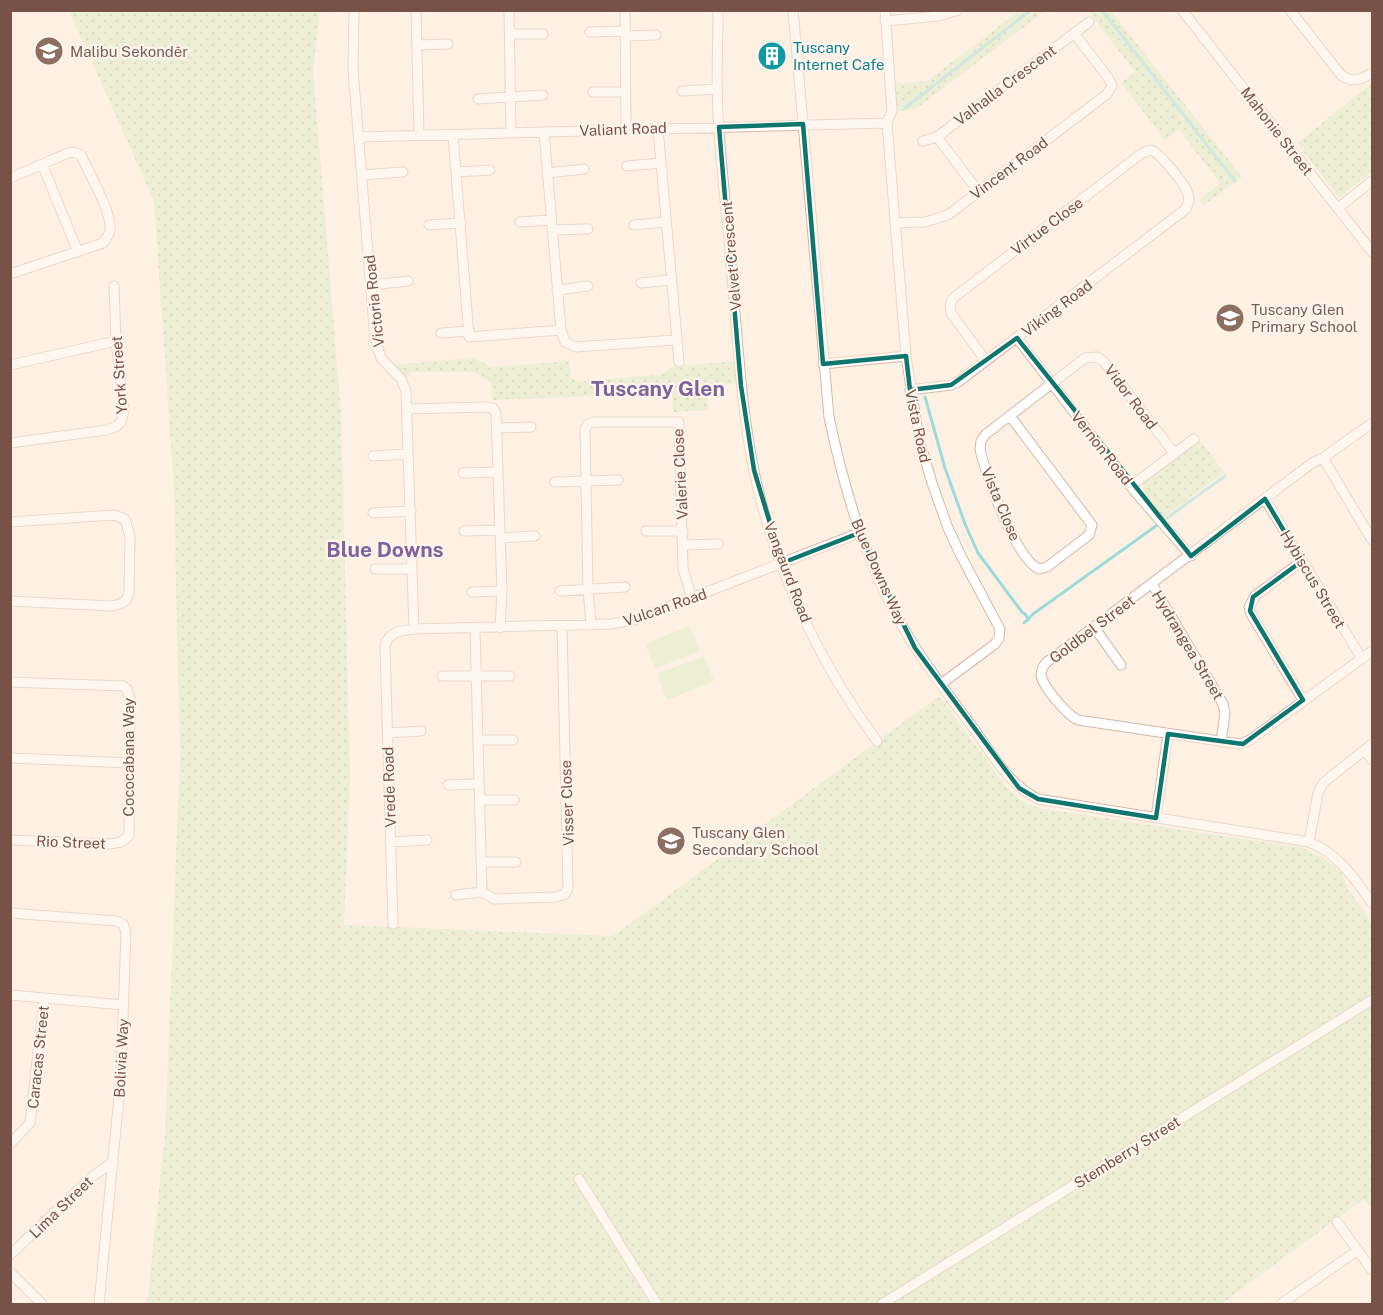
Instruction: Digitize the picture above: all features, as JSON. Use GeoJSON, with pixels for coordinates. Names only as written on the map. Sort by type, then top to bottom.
{"type":"FeatureCollection","features":[{"type":"Feature","properties":{"kind":"street","name":"Victoria Road"},"geometry":{"type":"LineString","coordinates":[[354,10],[354,70],[378,350],[384,363],[401,379],[406,391],[408,408],[414,629]]}},
{"type":"Feature","properties":{"kind":"street"},"geometry":{"type":"LineString","coordinates":[[416,10],[419,134]]}},
{"type":"Feature","properties":{"kind":"street"},"geometry":{"type":"LineString","coordinates":[[509,10],[511,133]]}},
{"type":"Feature","properties":{"kind":"street"},"geometry":{"type":"LineString","coordinates":[[625,10],[626,129]]}},
{"type":"Feature","properties":{"kind":"street","name":"Velvet Crescent"},"geometry":{"type":"LineString","coordinates":[[718,10],[719,127],[741,386]]}},
{"type":"Feature","properties":{"kind":"street","name":"Blue Downs Way"},"geometry":{"type":"LineString","coordinates":[[793,10],[823,364],[831,429],[859,533],[889,602],[915,648],[1001,766],[1019,788],[1028,794],[1038,798],[1309,842],[1339,860],[1372,903]]}},
{"type":"Feature","properties":{"kind":"street"},"geometry":{"type":"LineString","coordinates":[[885,16],[939,16],[958,10]]}},
{"type":"Feature","properties":{"kind":"street","name":"Mahonie Street"},"geometry":{"type":"LineString","coordinates":[[1182,10],[1372,252]]}},
{"type":"Feature","properties":{"kind":"street"},"geometry":{"type":"LineString","coordinates":[[1290,10],[1341,75],[1353,81],[1361,80],[1372,73]]}},
{"type":"Feature","properties":{"kind":"street","name":"Vista Road"},"geometry":{"type":"LineString","coordinates":[[885,16],[892,111],[887,123],[895,223],[906,356],[919,439],[940,508],[961,556],[1000,629],[999,638],[995,644],[940,684]]}},
{"type":"Feature","properties":{"kind":"street","name":"Valhalla Crescent"},"geometry":{"type":"LineString","coordinates":[[923,141],[936,137],[1089,22]]}},
{"type":"Feature","properties":{"kind":"street"},"geometry":{"type":"LineString","coordinates":[[590,32],[656,35]]}},
{"type":"Feature","properties":{"kind":"street","name":"Vincent Road"},"geometry":{"type":"LineString","coordinates":[[895,223],[935,220],[948,215],[1107,94],[1112,86],[1109,79],[1074,33]]}},
{"type":"Feature","properties":{"kind":"street"},"geometry":{"type":"LineString","coordinates":[[510,34],[543,34]]}},
{"type":"Feature","properties":{"kind":"street"},"geometry":{"type":"LineString","coordinates":[[417,45],[448,44]]}},
{"type":"Feature","properties":{"kind":"street"},"geometry":{"type":"LineString","coordinates":[[682,91],[717,89]]}},
{"type":"Feature","properties":{"kind":"street"},"geometry":{"type":"LineString","coordinates":[[593,92],[626,92]]}},
{"type":"Feature","properties":{"kind":"street"},"geometry":{"type":"LineString","coordinates":[[478,99],[543,95]]}},
{"type":"Feature","properties":{"kind":"street","name":"Valiant Road"},"geometry":{"type":"LineString","coordinates":[[359,137],[887,123]]}},
{"type":"Feature","properties":{"kind":"street"},"geometry":{"type":"LineString","coordinates":[[658,129],[678,362]]}},
{"type":"Feature","properties":{"kind":"street"},"geometry":{"type":"LineString","coordinates":[[544,132],[557,290],[561,330],[565,342],[576,347],[676,340]]}},
{"type":"Feature","properties":{"kind":"street"},"geometry":{"type":"LineString","coordinates":[[453,135],[469,337],[561,330]]}},
{"type":"Feature","properties":{"kind":"street"},"geometry":{"type":"LineString","coordinates":[[936,137],[978,191]]}},
{"type":"Feature","properties":{"kind":"street","name":"Virtue Close"},"geometry":{"type":"LineString","coordinates":[[986,361],[951,313],[951,302],[955,296],[1145,151],[1159,153],[1187,191],[1189,200]]}},
{"type":"Feature","properties":{"kind":"street"},"geometry":{"type":"LineString","coordinates":[[10,178],[68,153],[74,152],[81,155],[110,224],[108,237],[103,243],[10,274]]}},
{"type":"Feature","properties":{"kind":"street"},"geometry":{"type":"LineString","coordinates":[[627,166],[661,163]]}},
{"type":"Feature","properties":{"kind":"street"},"geometry":{"type":"LineString","coordinates":[[42,164],[78,252]]}},
{"type":"Feature","properties":{"kind":"street"},"geometry":{"type":"LineString","coordinates":[[548,172],[584,169]]}},
{"type":"Feature","properties":{"kind":"street"},"geometry":{"type":"LineString","coordinates":[[456,172],[490,170]]}},
{"type":"Feature","properties":{"kind":"street"},"geometry":{"type":"LineString","coordinates":[[362,175],[403,172]]}},
{"type":"Feature","properties":{"kind":"street"},"geometry":{"type":"LineString","coordinates":[[1338,208],[1372,181]]}},
{"type":"Feature","properties":{"kind":"street","name":"Viking Road"},"geometry":{"type":"LineString","coordinates":[[910,390],[955,384],[1186,208],[1189,200]]}},
{"type":"Feature","properties":{"kind":"street"},"geometry":{"type":"LineString","coordinates":[[520,222],[588,229]]}},
{"type":"Feature","properties":{"kind":"street"},"geometry":{"type":"LineString","coordinates":[[634,225],[665,222]]}},
{"type":"Feature","properties":{"kind":"street"},"geometry":{"type":"LineString","coordinates":[[429,225],[461,224]]}},
{"type":"Feature","properties":{"kind":"street"},"geometry":{"type":"LineString","coordinates":[[641,283],[670,280]]}},
{"type":"Feature","properties":{"kind":"street"},"geometry":{"type":"LineString","coordinates":[[371,285],[408,282]]}},
{"type":"Feature","properties":{"kind":"street","name":"York Street"},"geometry":{"type":"LineString","coordinates":[[10,443],[107,429],[121,422],[124,410],[116,341],[114,286]]}},
{"type":"Feature","properties":{"kind":"street"},"geometry":{"type":"LineString","coordinates":[[557,290],[588,286]]}},
{"type":"Feature","properties":{"kind":"street"},"geometry":{"type":"LineString","coordinates":[[441,333],[469,331]]}},
{"type":"Feature","properties":{"kind":"street","name":"Vernon Road"},"geometry":{"type":"LineString","coordinates":[[1017,338],[1131,486],[1191,556]]}},
{"type":"Feature","properties":{"kind":"street"},"geometry":{"type":"LineString","coordinates":[[10,365],[116,341]]}},
{"type":"Feature","properties":{"kind":"street"},"geometry":{"type":"LineString","coordinates":[[823,364],[906,356]]}},
{"type":"Feature","properties":{"kind":"street","name":"Vidor Road"},"geometry":{"type":"LineString","coordinates":[[1052,384],[1085,358],[1093,356],[1100,358],[1174,453]]}},
{"type":"Feature","properties":{"kind":"street","name":"Vista Close"},"geometry":{"type":"LineString","coordinates":[[1010,416],[1092,525],[1089,535],[1042,570],[1034,567],[1011,532],[992,489],[980,449],[983,438],[1010,416],[1052,384]]}},
{"type":"Feature","properties":{"kind":"street","name":"Vangaurd Road"},"geometry":{"type":"LineString","coordinates":[[741,386],[754,471],[765,514],[782,562],[799,606],[827,662],[844,694],[877,741]]}},
{"type":"Feature","properties":{"kind":"street"},"geometry":{"type":"LineString","coordinates":[[408,408],[485,406],[493,408],[496,414],[502,591],[500,628]]}},
{"type":"Feature","properties":{"kind":"street","name":"Valerie Close"},"geometry":{"type":"LineString","coordinates":[[591,625],[588,589],[585,429],[590,423],[679,422],[684,575],[692,598]]}},
{"type":"Feature","properties":{"kind":"street","name":"Goldbel Street"},"geometry":{"type":"LineString","coordinates":[[1372,423],[1323,458],[1312,463],[1044,664],[1041,675],[1067,713],[1074,718],[1240,744],[1247,742],[1372,651]]}},
{"type":"Feature","properties":{"kind":"street"},"geometry":{"type":"LineString","coordinates":[[497,428],[531,427]]}},
{"type":"Feature","properties":{"kind":"street"},"geometry":{"type":"LineString","coordinates":[[1131,486],[1194,439]]}},
{"type":"Feature","properties":{"kind":"street"},"geometry":{"type":"LineString","coordinates":[[373,456],[408,454]]}},
{"type":"Feature","properties":{"kind":"street"},"geometry":{"type":"LineString","coordinates":[[1323,458],[1372,540]]}},
{"type":"Feature","properties":{"kind":"street"},"geometry":{"type":"LineString","coordinates":[[463,473],[497,472]]}},
{"type":"Feature","properties":{"kind":"street"},"geometry":{"type":"LineString","coordinates":[[555,482],[618,480]]}},
{"type":"Feature","properties":{"kind":"street","name":"Hybiscus Street"},"geometry":{"type":"LineString","coordinates":[[1265,499],[1362,658]]}},
{"type":"Feature","properties":{"kind":"street"},"geometry":{"type":"LineString","coordinates":[[373,513],[411,511]]}},
{"type":"Feature","properties":{"kind":"street"},"geometry":{"type":"LineString","coordinates":[[10,522],[114,515],[125,519],[130,537],[129,593],[123,604],[111,606],[10,601]]}},
{"type":"Feature","properties":{"kind":"street"},"geometry":{"type":"LineString","coordinates":[[464,531],[535,536]]}},
{"type":"Feature","properties":{"kind":"street","name":"Valerie Close"},"geometry":{"type":"LineString","coordinates":[[645,531],[683,531]]}},
{"type":"Feature","properties":{"kind":"street","name":"Vulcan Road"},"geometry":{"type":"LineString","coordinates":[[390,636],[399,631],[414,629],[591,625],[634,620],[859,533]]}},
{"type":"Feature","properties":{"kind":"street"},"geometry":{"type":"LineString","coordinates":[[683,545],[718,544]]}},
{"type":"Feature","properties":{"kind":"street"},"geometry":{"type":"LineString","coordinates":[[1302,561],[1255,596],[1250,607],[1251,614],[1304,700]]}},
{"type":"Feature","properties":{"kind":"street"},"geometry":{"type":"LineString","coordinates":[[375,569],[411,569]]}},
{"type":"Feature","properties":{"kind":"street","name":"Hydrangea Street"},"geometry":{"type":"LineString","coordinates":[[1152,584],[1223,704],[1225,713],[1221,742]]}},
{"type":"Feature","properties":{"kind":"street"},"geometry":{"type":"LineString","coordinates":[[560,591],[625,587]]}},
{"type":"Feature","properties":{"kind":"street"},"geometry":{"type":"LineString","coordinates":[[472,592],[502,591]]}},
{"type":"Feature","properties":{"kind":"street","name":"Visser Close"},"geometry":{"type":"LineString","coordinates":[[456,895],[482,892],[494,899],[556,897],[565,894],[568,888],[562,626]]}},
{"type":"Feature","properties":{"kind":"street"},"geometry":{"type":"LineString","coordinates":[[1094,627],[1121,665]]}},
{"type":"Feature","properties":{"kind":"street"},"geometry":{"type":"LineString","coordinates":[[475,629],[482,892]]}},
{"type":"Feature","properties":{"kind":"street","name":"Vrede Road"},"geometry":{"type":"LineString","coordinates":[[390,636],[386,646],[393,924]]}},
{"type":"Feature","properties":{"kind":"street"},"geometry":{"type":"LineString","coordinates":[[442,676],[510,676]]}},
{"type":"Feature","properties":{"kind":"street","name":"Cococabana Way"},"geometry":{"type":"LineString","coordinates":[[10,682],[123,686],[127,689],[130,699],[129,835]]}},
{"type":"Feature","properties":{"kind":"street","name":"Vrede Road"},"geometry":{"type":"LineString","coordinates":[[388,733],[421,731]]}},
{"type":"Feature","properties":{"kind":"street"},"geometry":{"type":"LineString","coordinates":[[1156,818],[1168,734]]}},
{"type":"Feature","properties":{"kind":"street"},"geometry":{"type":"LineString","coordinates":[[478,740],[513,740]]}},
{"type":"Feature","properties":{"kind":"street"},"geometry":{"type":"LineString","coordinates":[[1309,842],[1320,787],[1330,775],[1369,747],[1372,760]]}},
{"type":"Feature","properties":{"kind":"street"},"geometry":{"type":"LineString","coordinates":[[10,758],[130,763]]}},
{"type":"Feature","properties":{"kind":"street"},"geometry":{"type":"LineString","coordinates":[[448,785],[479,784]]}},
{"type":"Feature","properties":{"kind":"street"},"geometry":{"type":"LineString","coordinates":[[480,800],[514,800]]}},
{"type":"Feature","properties":{"kind":"street","name":"Rio Street"},"geometry":{"type":"LineString","coordinates":[[10,840],[108,844],[123,841],[129,835]]}},
{"type":"Feature","properties":{"kind":"street","name":"Vrede Road"},"geometry":{"type":"LineString","coordinates":[[390,842],[427,840]]}},
{"type":"Feature","properties":{"kind":"street"},"geometry":{"type":"LineString","coordinates":[[481,862],[516,862]]}},
{"type":"Feature","properties":{"kind":"street","name":"Bolivia Way"},"geometry":{"type":"LineString","coordinates":[[10,913],[116,921],[123,924],[127,939],[122,1076],[99,1305]]}},
{"type":"Feature","properties":{"kind":"street"},"geometry":{"type":"LineString","coordinates":[[10,995],[124,1005]]}},
{"type":"Feature","properties":{"kind":"street","name":"Caracas Street"},"geometry":{"type":"LineString","coordinates":[[10,1144],[30,1123],[44,998]]}},
{"type":"Feature","properties":{"kind":"street","name":"Stemberry Street"},"geometry":{"type":"LineString","coordinates":[[882,1305],[1372,1000]]}},
{"type":"Feature","properties":{"kind":"street","name":"Lima Street"},"geometry":{"type":"LineString","coordinates":[[10,1255],[93,1176],[112,1162]]}},
{"type":"Feature","properties":{"kind":"street"},"geometry":{"type":"LineString","coordinates":[[579,1179],[657,1305]]}},
{"type":"Feature","properties":{"kind":"street"},"geometry":{"type":"LineString","coordinates":[[1337,1222],[1372,1270]]}},
{"type":"Feature","properties":{"kind":"street"},"geometry":{"type":"LineString","coordinates":[[1281,1305],[1358,1250]]}},
{"type":"Feature","properties":{"kind":"street"},"geometry":{"type":"LineString","coordinates":[[10,1272],[42,1305]]}},
{"type":"Feature","properties":{"kind":"highlighted area"},"geometry":{"type":"Polygon","coordinates":[[[803,124],[823,364],[906,356],[910,390],[951,385],[1017,338],[1191,556],[1265,499],[1302,561],[1253,597],[1250,611],[1303,700],[1243,744],[1168,734],[1156,818],[1038,799],[1019,788],[1001,766],[915,648],[859,533],[782,563],[754,470],[741,386],[719,127],[803,124]]]}},
{"type":"Feature","properties":{"kind":"green space"},"geometry":{"type":"Polygon","coordinates":[[[69,11],[320,11],[313,71],[341,413],[350,777],[344,925],[613,936],[939,696],[1008,789],[1022,801],[1038,808],[1303,848],[1324,858],[1342,873],[1348,889],[1372,923],[1372,1209],[1364,1199],[1221,1304],[147,1304],[165,1135],[180,757],[174,490],[154,201],[69,11]]]}},
{"type":"Feature","properties":{"kind":"green space"},"geometry":{"type":"Polygon","coordinates":[[[1019,11],[1045,11],[916,109],[897,112],[895,84],[927,81],[1019,11]]]}},
{"type":"Feature","properties":{"kind":"green space"},"geometry":{"type":"Polygon","coordinates":[[[1088,11],[1111,11],[1242,177],[1203,206],[1199,200],[1220,183],[1179,130],[1165,140],[1121,83],[1135,72],[1088,11]]]}},
{"type":"Feature","properties":{"kind":"green space"},"geometry":{"type":"Polygon","coordinates":[[[1372,83],[1372,171],[1339,198],[1297,143],[1372,83]]]}},
{"type":"Feature","properties":{"kind":"green space"},"geometry":{"type":"Polygon","coordinates":[[[473,358],[491,367],[569,361],[571,378],[579,382],[664,374],[680,364],[735,361],[737,383],[707,387],[709,410],[673,412],[672,393],[492,400],[491,382],[474,372],[411,372],[406,380],[393,365],[473,358]]]}},
{"type":"Feature","properties":{"kind":"green space"},"geometry":{"type":"Polygon","coordinates":[[[1199,439],[1224,472],[1163,518],[1145,496],[1144,481],[1199,439]]]}},
{"type":"Feature","properties":{"kind":"green space"},"geometry":{"type":"Polygon","coordinates":[[[690,626],[700,651],[655,669],[645,644],[690,626]]]}},
{"type":"Feature","properties":{"kind":"green space"},"geometry":{"type":"Polygon","coordinates":[[[704,656],[714,681],[667,700],[657,674],[704,656]]]}},
{"type":"Feature","properties":{"kind":"waterway"},"geometry":{"type":"LineString","coordinates":[[905,108],[1031,10]]}},
{"type":"Feature","properties":{"kind":"waterway"},"geometry":{"type":"LineString","coordinates":[[1102,10],[1235,181]]}},
{"type":"Feature","properties":{"kind":"waterway"},"geometry":{"type":"LineString","coordinates":[[925,397],[945,468],[978,553],[1028,620]]}},
{"type":"Feature","properties":{"kind":"waterway"},"geometry":{"type":"LineString","coordinates":[[1167,518],[1225,476]]}},
{"type":"Feature","properties":{"kind":"waterway"},"geometry":{"type":"LineString","coordinates":[[1024,623],[1033,614],[1156,526]]}},
{"type":"Feature","properties":{"kind":"place","name":"Malibu Sekondêr"},"geometry":{"type":"Point","coordinates":[49,51]}},
{"type":"Feature","properties":{"kind":"place","name":"Tuscany Internet Cafe"},"geometry":{"type":"Point","coordinates":[772,56]}},
{"type":"Feature","properties":{"kind":"place","name":"Tuscany Glen Primary School"},"geometry":{"type":"Point","coordinates":[1230,318]}},
{"type":"Feature","properties":{"kind":"place","name":"Tuscany Glen Secondary School"},"geometry":{"type":"Point","coordinates":[671,841]}},
{"type":"Feature","properties":{"kind":"district","name":"Tuscany Glen"},"geometry":{"type":"Point","coordinates":[658,388]}},
{"type":"Feature","properties":{"kind":"district","name":"Blue Downs"},"geometry":{"type":"Point","coordinates":[385,549]}}]}
